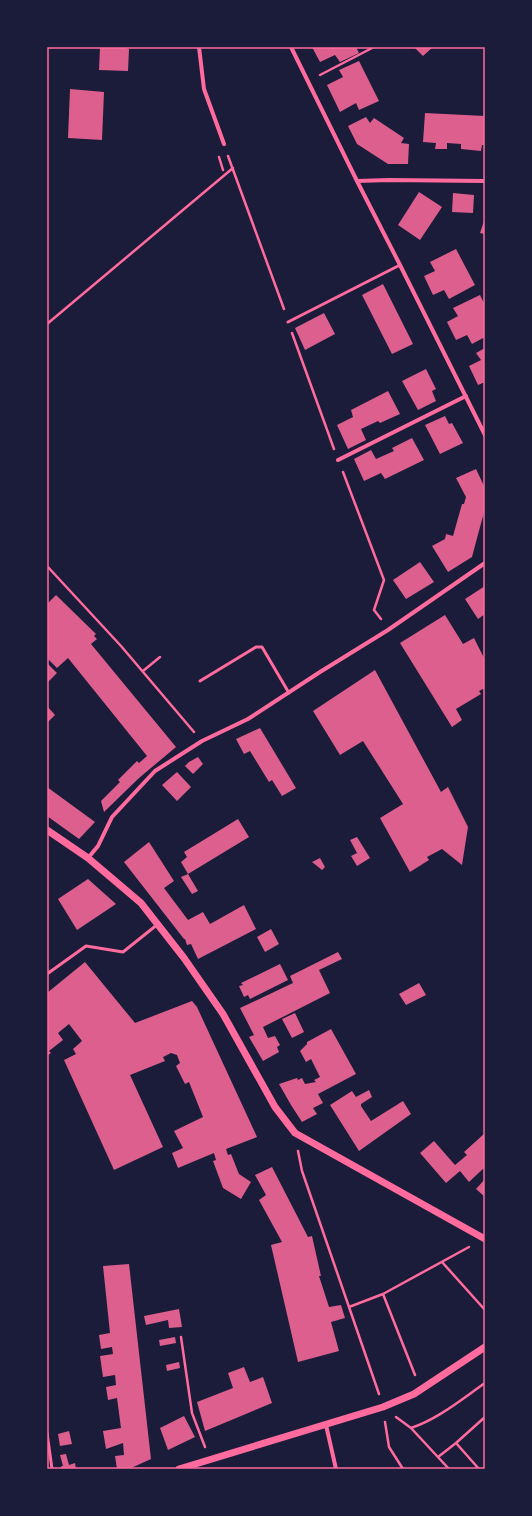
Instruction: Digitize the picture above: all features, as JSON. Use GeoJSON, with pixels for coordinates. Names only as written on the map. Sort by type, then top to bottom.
{"type":"FeatureCollection","features":[{"type":"Feature","properties":{"kind":"street"},"geometry":{"type":"LineString","coordinates":[[199,47],[204,89],[224,144]]}},
{"type":"Feature","properties":{"kind":"street"},"geometry":{"type":"LineString","coordinates":[[291,47],[357,182],[485,434]]}},
{"type":"Feature","properties":{"kind":"street"},"geometry":{"type":"LineString","coordinates":[[357,182],[389,180],[485,181]]}},
{"type":"Feature","properties":{"kind":"street"},"geometry":{"type":"LineString","coordinates":[[338,460],[466,396]]}},
{"type":"Feature","properties":{"kind":"street"},"geometry":{"type":"LineString","coordinates":[[88,858],[98,846],[112,817],[155,771],[202,740],[248,719],[388,630],[485,563]]}},
{"type":"Feature","properties":{"kind":"street"},"geometry":{"type":"LineString","coordinates":[[47,830],[88,858],[141,903],[184,958],[223,1014],[275,1107],[295,1133],[484,1239]]}},
{"type":"Feature","properties":{"kind":"street"},"geometry":{"type":"LineString","coordinates":[[179,1469],[383,1407],[414,1394],[485,1347]]}},
{"type":"Feature","properties":{"kind":"street"},"geometry":{"type":"LineString","coordinates":[[326,1425],[336,1469]]}},
{"type":"Feature","properties":{"kind":"lane"},"geometry":{"type":"LineString","coordinates":[[288,322],[400,265]]}},
{"type":"Feature","properties":{"kind":"lane"},"geometry":{"type":"LineString","coordinates":[[200,680],[256,647],[262,647],[289,693]]}},
{"type":"Feature","properties":{"kind":"lane"},"geometry":{"type":"LineString","coordinates":[[47,974],[86,946],[123,952],[158,924]]}},
{"type":"Feature","properties":{"kind":"lane"},"geometry":{"type":"LineString","coordinates":[[47,1433],[52,1469]]}},
{"type":"Feature","properties":{"kind":"path"},"geometry":{"type":"LineString","coordinates":[[308,81],[374,47]]}},
{"type":"Feature","properties":{"kind":"path"},"geometry":{"type":"LineString","coordinates":[[224,144],[338,460],[384,580],[374,610],[388,630]]}},
{"type":"Feature","properties":{"kind":"path"},"geometry":{"type":"LineString","coordinates":[[47,324],[232,168]]}},
{"type":"Feature","properties":{"kind":"path"},"geometry":{"type":"LineString","coordinates":[[47,566],[143,671],[202,740]]}},
{"type":"Feature","properties":{"kind":"path"},"geometry":{"type":"LineString","coordinates":[[143,671],[160,657]]}},
{"type":"Feature","properties":{"kind":"path"},"geometry":{"type":"LineString","coordinates":[[295,1133],[302,1171],[383,1407],[389,1448],[403,1469]]}},
{"type":"Feature","properties":{"kind":"path"},"geometry":{"type":"LineString","coordinates":[[349,1307],[383,1294],[484,1239]]}},
{"type":"Feature","properties":{"kind":"path"},"geometry":{"type":"LineString","coordinates":[[442,1262],[485,1310]]}},
{"type":"Feature","properties":{"kind":"path"},"geometry":{"type":"LineString","coordinates":[[383,1294],[421,1389]]}},
{"type":"Feature","properties":{"kind":"path"},"geometry":{"type":"LineString","coordinates":[[181,1337],[192,1413],[209,1460]]}},
{"type":"Feature","properties":{"kind":"path"},"geometry":{"type":"LineString","coordinates":[[412,1428],[421,1425],[485,1383]]}},
{"type":"Feature","properties":{"kind":"path"},"geometry":{"type":"LineString","coordinates":[[383,1407],[412,1428],[448,1469]]}},
{"type":"Feature","properties":{"kind":"path"},"geometry":{"type":"LineString","coordinates":[[438,1458],[485,1417]]}},
{"type":"Feature","properties":{"kind":"path"},"geometry":{"type":"LineString","coordinates":[[456,1443],[479,1469]]}},
{"type":"Feature","properties":{"kind":"building"},"geometry":{"type":"Polygon","coordinates":[[[100,47],[126,47],[129,49],[128,71],[99,70],[100,47]]]}},
{"type":"Feature","properties":{"kind":"building"},"geometry":{"type":"Polygon","coordinates":[[[312,47],[356,47],[359,53],[340,62],[335,55],[320,62],[312,47]]]}},
{"type":"Feature","properties":{"kind":"building"},"geometry":{"type":"Polygon","coordinates":[[[414,47],[433,47],[423,56],[414,47]]]}},
{"type":"Feature","properties":{"kind":"building"},"geometry":{"type":"Polygon","coordinates":[[[359,61],[379,101],[359,110],[356,103],[340,112],[327,85],[343,77],[339,70],[359,61]]]}},
{"type":"Feature","properties":{"kind":"building"},"geometry":{"type":"Polygon","coordinates":[[[70,89],[104,92],[102,140],[68,138],[70,89]]]}},
{"type":"Feature","properties":{"kind":"building"},"geometry":{"type":"Polygon","coordinates":[[[425,113],[485,116],[485,145],[482,145],[481,151],[461,149],[461,144],[447,143],[447,149],[435,149],[436,143],[423,142],[425,113]]]}},
{"type":"Feature","properties":{"kind":"building"},"geometry":{"type":"Polygon","coordinates":[[[366,117],[370,123],[374,118],[404,138],[401,143],[409,144],[408,164],[388,164],[357,144],[348,126],[366,117]]]}},
{"type":"Feature","properties":{"kind":"building"},"geometry":{"type":"Polygon","coordinates":[[[419,192],[442,207],[420,240],[398,225],[419,192]]]}},
{"type":"Feature","properties":{"kind":"building"},"geometry":{"type":"Polygon","coordinates":[[[453,193],[474,195],[473,213],[452,212],[453,193]]]}},
{"type":"Feature","properties":{"kind":"building"},"geometry":{"type":"Polygon","coordinates":[[[485,218],[485,234],[480,233],[485,218]]]}},
{"type":"Feature","properties":{"kind":"building"},"geometry":{"type":"Polygon","coordinates":[[[456,249],[475,285],[449,299],[444,290],[433,295],[424,276],[435,271],[430,262],[456,249]]]}},
{"type":"Feature","properties":{"kind":"building"},"geometry":{"type":"Polygon","coordinates":[[[383,284],[413,344],[392,354],[362,295],[383,284]]]}},
{"type":"Feature","properties":{"kind":"building"},"geometry":{"type":"Polygon","coordinates":[[[480,295],[485,305],[485,337],[472,344],[467,335],[456,340],[447,322],[458,316],[453,308],[480,295]]]}},
{"type":"Feature","properties":{"kind":"building"},"geometry":{"type":"Polygon","coordinates":[[[324,313],[335,334],[305,350],[295,328],[324,313]]]}},
{"type":"Feature","properties":{"kind":"building"},"geometry":{"type":"Polygon","coordinates":[[[485,348],[485,382],[478,385],[469,366],[481,360],[476,353],[485,348]]]}},
{"type":"Feature","properties":{"kind":"building"},"geometry":{"type":"Polygon","coordinates":[[[426,369],[436,389],[432,391],[436,401],[418,410],[402,381],[426,369]]]}},
{"type":"Feature","properties":{"kind":"building"},"geometry":{"type":"Polygon","coordinates":[[[388,391],[400,414],[380,423],[378,421],[361,429],[366,440],[348,449],[337,425],[353,417],[351,410],[388,391]]]}},
{"type":"Feature","properties":{"kind":"building"},"geometry":{"type":"Polygon","coordinates":[[[445,416],[449,424],[452,423],[463,443],[440,454],[425,425],[445,416]]]}},
{"type":"Feature","properties":{"kind":"building"},"geometry":{"type":"Polygon","coordinates":[[[412,438],[424,460],[385,479],[381,473],[364,481],[354,459],[371,450],[376,459],[394,451],[392,448],[412,438]]]}},
{"type":"Feature","properties":{"kind":"building"},"geometry":{"type":"Polygon","coordinates":[[[476,469],[485,488],[485,509],[472,557],[448,572],[432,546],[445,539],[446,534],[453,536],[462,504],[464,504],[466,497],[456,478],[476,469]]]}},
{"type":"Feature","properties":{"kind":"building"},"geometry":{"type":"Polygon","coordinates":[[[420,562],[434,582],[406,599],[393,580],[420,562]]]}},
{"type":"Feature","properties":{"kind":"building"},"geometry":{"type":"Polygon","coordinates":[[[485,586],[485,614],[478,619],[465,599],[485,586]]]}},
{"type":"Feature","properties":{"kind":"building"},"geometry":{"type":"Polygon","coordinates":[[[56,595],[96,634],[94,636],[97,639],[91,644],[176,747],[139,778],[104,812],[101,801],[120,782],[118,780],[137,761],[139,763],[147,756],[68,658],[57,668],[47,658],[47,604],[56,595]]]}},
{"type":"Feature","properties":{"kind":"building"},"geometry":{"type":"Polygon","coordinates":[[[445,615],[463,644],[474,638],[485,660],[485,688],[479,691],[481,694],[456,709],[462,720],[452,727],[400,643],[445,615]]]}},
{"type":"Feature","properties":{"kind":"building"},"geometry":{"type":"Polygon","coordinates":[[[47,663],[57,673],[47,683],[47,663]]]}},
{"type":"Feature","properties":{"kind":"building"},"geometry":{"type":"Polygon","coordinates":[[[375,670],[441,792],[448,787],[468,827],[462,865],[442,849],[427,857],[429,860],[410,872],[380,818],[403,804],[363,741],[340,755],[313,711],[375,670]]]}},
{"type":"Feature","properties":{"kind":"building"},"geometry":{"type":"Polygon","coordinates":[[[47,706],[55,715],[47,723],[47,706]]]}},
{"type":"Feature","properties":{"kind":"building"},"geometry":{"type":"Polygon","coordinates":[[[260,728],[296,788],[282,796],[272,780],[269,782],[250,751],[244,754],[236,739],[260,728]]]}},
{"type":"Feature","properties":{"kind":"building"},"geometry":{"type":"Polygon","coordinates":[[[198,757],[203,764],[193,774],[185,766],[198,757]]]}},
{"type":"Feature","properties":{"kind":"building"},"geometry":{"type":"Polygon","coordinates":[[[177,772],[191,787],[177,801],[162,785],[177,772]]]}},
{"type":"Feature","properties":{"kind":"building"},"geometry":{"type":"Polygon","coordinates":[[[47,787],[95,822],[79,839],[47,816],[47,787]]]}},
{"type":"Feature","properties":{"kind":"building"},"geometry":{"type":"Polygon","coordinates":[[[238,819],[249,837],[188,874],[181,862],[187,857],[184,852],[238,819]]]}},
{"type":"Feature","properties":{"kind":"building"},"geometry":{"type":"Polygon","coordinates":[[[357,837],[370,858],[357,866],[351,856],[357,853],[350,840],[357,837]]]}},
{"type":"Feature","properties":{"kind":"building"},"geometry":{"type":"Polygon","coordinates":[[[149,842],[174,881],[164,888],[188,920],[203,912],[210,924],[244,905],[256,929],[198,959],[191,944],[187,945],[185,939],[124,862],[149,842]]]}},
{"type":"Feature","properties":{"kind":"building"},"geometry":{"type":"Polygon","coordinates":[[[320,858],[325,867],[322,870],[312,862],[320,858]]]}},
{"type":"Feature","properties":{"kind":"building"},"geometry":{"type":"Polygon","coordinates":[[[188,874],[198,891],[192,894],[181,877],[188,874]]]}},
{"type":"Feature","properties":{"kind":"building"},"geometry":{"type":"Polygon","coordinates":[[[88,879],[116,904],[77,930],[58,899],[88,879]]]}},
{"type":"Feature","properties":{"kind":"building"},"geometry":{"type":"Polygon","coordinates":[[[271,929],[279,944],[265,952],[257,937],[271,929]]]}},
{"type":"Feature","properties":{"kind":"building"},"geometry":{"type":"Polygon","coordinates":[[[338,952],[342,959],[319,970],[330,993],[263,1027],[268,1038],[275,1036],[280,1045],[277,1047],[279,1052],[263,1061],[249,1037],[254,1035],[240,1008],[293,983],[290,976],[338,952]]]}},
{"type":"Feature","properties":{"kind":"building"},"geometry":{"type":"Polygon","coordinates":[[[85,962],[135,1023],[192,1001],[197,1007],[257,1137],[226,1149],[228,1155],[231,1154],[239,1174],[251,1182],[241,1199],[223,1188],[213,1161],[216,1160],[214,1153],[178,1168],[172,1153],[183,1148],[174,1131],[203,1117],[189,1082],[185,1084],[176,1066],[180,1063],[177,1055],[171,1053],[163,1057],[165,1061],[130,1075],[163,1147],[114,1170],[64,1060],[76,1054],[73,1049],[82,1041],[69,1024],[58,1033],[63,1040],[49,1051],[51,1053],[47,1056],[47,993],[85,962]]]}},
{"type":"Feature","properties":{"kind":"building"},"geometry":{"type":"Polygon","coordinates":[[[280,964],[288,980],[250,999],[248,995],[244,997],[239,986],[243,985],[241,983],[280,964]]]}},
{"type":"Feature","properties":{"kind":"building"},"geometry":{"type":"Polygon","coordinates":[[[419,983],[426,995],[406,1005],[399,994],[419,983]]]}},
{"type":"Feature","properties":{"kind":"building"},"geometry":{"type":"Polygon","coordinates":[[[295,1013],[304,1032],[292,1038],[282,1019],[295,1013]]]}},
{"type":"Feature","properties":{"kind":"building"},"geometry":{"type":"Polygon","coordinates":[[[331,1029],[356,1074],[318,1094],[323,1103],[313,1108],[317,1114],[302,1122],[279,1084],[297,1078],[298,1080],[302,1078],[305,1084],[316,1082],[314,1080],[320,1077],[311,1059],[306,1062],[300,1051],[307,1044],[307,1042],[331,1029]]]}},
{"type":"Feature","properties":{"kind":"building"},"geometry":{"type":"Polygon","coordinates":[[[369,1090],[372,1097],[361,1104],[361,1106],[371,1121],[403,1101],[411,1114],[359,1151],[330,1105],[352,1091],[356,1097],[369,1090]]]}},
{"type":"Feature","properties":{"kind":"building"},"geometry":{"type":"Polygon","coordinates":[[[485,1133],[485,1167],[469,1182],[460,1171],[446,1183],[420,1153],[434,1141],[455,1165],[467,1155],[464,1152],[485,1133]]]}},
{"type":"Feature","properties":{"kind":"building"},"geometry":{"type":"Polygon","coordinates":[[[272,1167],[308,1237],[312,1236],[321,1276],[319,1276],[329,1307],[341,1305],[345,1318],[331,1322],[339,1351],[298,1362],[271,1245],[282,1242],[259,1200],[266,1195],[255,1175],[272,1167]]]}},
{"type":"Feature","properties":{"kind":"building"},"geometry":{"type":"Polygon","coordinates":[[[485,1179],[485,1197],[476,1189],[485,1179]]]}},
{"type":"Feature","properties":{"kind":"building"},"geometry":{"type":"Polygon","coordinates":[[[129,1264],[151,1459],[129,1469],[117,1469],[115,1456],[124,1455],[123,1443],[106,1449],[103,1431],[121,1428],[117,1398],[108,1400],[106,1387],[116,1385],[115,1375],[103,1377],[100,1356],[113,1354],[112,1347],[101,1349],[99,1335],[110,1333],[103,1266],[129,1264]]]}},
{"type":"Feature","properties":{"kind":"building"},"geometry":{"type":"Polygon","coordinates":[[[179,1309],[182,1327],[169,1328],[168,1320],[146,1325],[144,1316],[179,1309]]]}},
{"type":"Feature","properties":{"kind":"building"},"geometry":{"type":"Polygon","coordinates":[[[175,1337],[176,1343],[160,1346],[159,1340],[175,1337]]]}},
{"type":"Feature","properties":{"kind":"building"},"geometry":{"type":"Polygon","coordinates":[[[179,1362],[180,1368],[167,1371],[166,1365],[179,1362]]]}},
{"type":"Feature","properties":{"kind":"building"},"geometry":{"type":"Polygon","coordinates":[[[244,1367],[250,1382],[263,1377],[272,1403],[205,1431],[197,1402],[233,1388],[228,1373],[244,1367]]]}},
{"type":"Feature","properties":{"kind":"building"},"geometry":{"type":"Polygon","coordinates":[[[184,1416],[195,1437],[168,1450],[160,1428],[184,1416]]]}},
{"type":"Feature","properties":{"kind":"building"},"geometry":{"type":"Polygon","coordinates":[[[69,1431],[72,1444],[60,1446],[58,1434],[69,1431]]]}},
{"type":"Feature","properties":{"kind":"building"},"geometry":{"type":"Polygon","coordinates":[[[66,1454],[69,1465],[75,1463],[76,1469],[62,1469],[61,1466],[63,1466],[60,1455],[66,1454]]]}}]}
